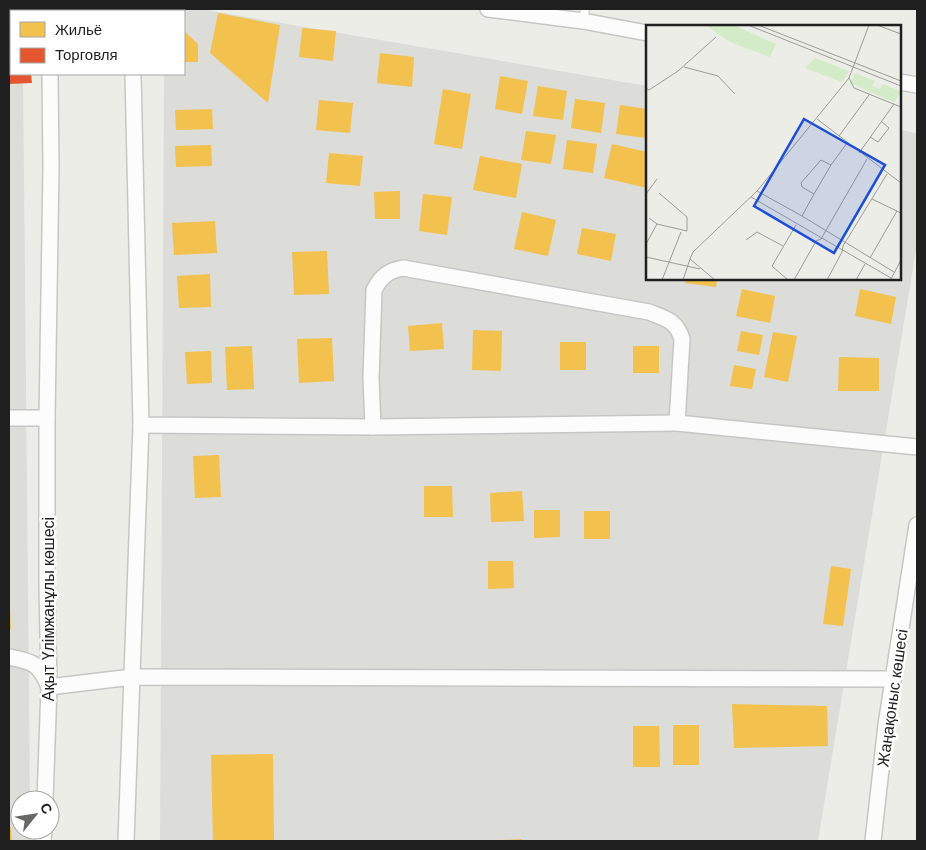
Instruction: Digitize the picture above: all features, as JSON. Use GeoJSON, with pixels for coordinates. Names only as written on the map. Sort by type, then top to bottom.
{"type":"FeatureCollection","features":[{"type":"Feature","properties":{"kind":"street"},"geometry":{"type":"LineString","coordinates":[[488,9],[584,15],[646,33]]}},
{"type":"Feature","properties":{"kind":"street","name":"Ақыт Үлімжанұлы көшесі"},"geometry":{"type":"LineString","coordinates":[[45,790],[49,687],[47,418],[51,168],[50,75]]}},
{"type":"Feature","properties":{"kind":"street"},"geometry":{"type":"LineString","coordinates":[[126,841],[141,424],[133,75]]}},
{"type":"Feature","properties":{"kind":"street"},"geometry":{"type":"LineString","coordinates":[[901,82],[917,85]]}},
{"type":"Feature","properties":{"kind":"street"},"geometry":{"type":"LineString","coordinates":[[373,427],[371,378],[374,290],[384,275],[403,268],[649,312],[671,320],[678,328],[682,339],[677,423]]}},
{"type":"Feature","properties":{"kind":"street"},"geometry":{"type":"LineString","coordinates":[[9,418],[47,418]]}},
{"type":"Feature","properties":{"kind":"street"},"geometry":{"type":"LineString","coordinates":[[141,424],[373,427],[677,423],[917,447]]}},
{"type":"Feature","properties":{"kind":"street","name":"Жаңақоныс көшесі"},"geometry":{"type":"LineString","coordinates":[[873,841],[886,725],[912,594],[917,525]]}},
{"type":"Feature","properties":{"kind":"street"},"geometry":{"type":"LineString","coordinates":[[9,656],[35,664],[42,671],[49,687],[132,677],[894,679]]}},
{"type":"Feature","properties":{"kind":"shaded area"},"geometry":{"type":"Polygon","coordinates":[[[9,9],[22,9],[10,10],[10,75],[23,75],[30,790],[10,790],[10,840],[30,841],[9,841],[9,9]]]}},
{"type":"Feature","properties":{"kind":"shaded area"},"geometry":{"type":"Polygon","coordinates":[[[201,9],[646,86],[646,280],[901,280],[901,130],[917,133],[917,244],[818,841],[160,841],[164,75],[185,75],[185,10],[164,10],[201,9]]]}},
{"type":"Feature","properties":{"kind":"building: Жильё"},"geometry":{"type":"Polygon","coordinates":[[[218,13],[280,25],[268,103],[210,53],[218,13]]]}},
{"type":"Feature","properties":{"kind":"building: Жильё"},"geometry":{"type":"Polygon","coordinates":[[[302,28],[336,31],[333,61],[299,57],[302,28]]]}},
{"type":"Feature","properties":{"kind":"building: Жильё"},"geometry":{"type":"Polygon","coordinates":[[[185,32],[198,44],[198,62],[185,62],[185,32]]]}},
{"type":"Feature","properties":{"kind":"building: Жильё"},"geometry":{"type":"Polygon","coordinates":[[[380,53],[414,57],[412,87],[377,83],[380,53]]]}},
{"type":"Feature","properties":{"kind":"building: Жильё"},"geometry":{"type":"Polygon","coordinates":[[[500,76],[528,81],[522,114],[495,109],[500,76]]]}},
{"type":"Feature","properties":{"kind":"building: Жильё"},"geometry":{"type":"Polygon","coordinates":[[[538,86],[567,91],[563,120],[533,116],[538,86]]]}},
{"type":"Feature","properties":{"kind":"building: Жильё"},"geometry":{"type":"Polygon","coordinates":[[[443,89],[471,94],[462,149],[434,144],[443,89]]]}},
{"type":"Feature","properties":{"kind":"building: Жильё"},"geometry":{"type":"Polygon","coordinates":[[[575,99],[605,103],[601,133],[571,128],[575,99]]]}},
{"type":"Feature","properties":{"kind":"building: Жильё"},"geometry":{"type":"Polygon","coordinates":[[[319,100],[353,103],[350,133],[316,130],[319,100]]]}},
{"type":"Feature","properties":{"kind":"building: Жильё"},"geometry":{"type":"Polygon","coordinates":[[[620,105],[646,109],[645,138],[616,134],[620,105]]]}},
{"type":"Feature","properties":{"kind":"building: Жильё"},"geometry":{"type":"Polygon","coordinates":[[[212,109],[213,129],[176,130],[175,110],[212,109]]]}},
{"type":"Feature","properties":{"kind":"building: Жильё"},"geometry":{"type":"Polygon","coordinates":[[[526,131],[556,135],[551,164],[521,160],[526,131]]]}},
{"type":"Feature","properties":{"kind":"building: Жильё"},"geometry":{"type":"Polygon","coordinates":[[[567,140],[597,144],[593,173],[563,169],[567,140]]]}},
{"type":"Feature","properties":{"kind":"building: Жильё"},"geometry":{"type":"Polygon","coordinates":[[[612,144],[646,152],[646,188],[604,178],[612,144]]]}},
{"type":"Feature","properties":{"kind":"building: Жильё"},"geometry":{"type":"Polygon","coordinates":[[[211,145],[212,166],[176,167],[175,146],[211,145]]]}},
{"type":"Feature","properties":{"kind":"building: Жильё"},"geometry":{"type":"Polygon","coordinates":[[[329,153],[363,156],[360,186],[326,183],[329,153]]]}},
{"type":"Feature","properties":{"kind":"building: Жильё"},"geometry":{"type":"Polygon","coordinates":[[[480,156],[522,164],[516,198],[473,190],[480,156]]]}},
{"type":"Feature","properties":{"kind":"building: Жильё"},"geometry":{"type":"Polygon","coordinates":[[[400,191],[400,219],[375,219],[374,192],[400,191]]]}},
{"type":"Feature","properties":{"kind":"building: Жильё"},"geometry":{"type":"Polygon","coordinates":[[[423,194],[452,197],[447,235],[419,231],[423,194]]]}},
{"type":"Feature","properties":{"kind":"building: Жильё"},"geometry":{"type":"Polygon","coordinates":[[[522,212],[556,220],[548,256],[514,249],[522,212]]]}},
{"type":"Feature","properties":{"kind":"building: Жильё"},"geometry":{"type":"Polygon","coordinates":[[[215,221],[217,253],[174,255],[172,223],[215,221]]]}},
{"type":"Feature","properties":{"kind":"building: Жильё"},"geometry":{"type":"Polygon","coordinates":[[[582,228],[616,234],[611,261],[577,254],[582,228]]]}},
{"type":"Feature","properties":{"kind":"building: Жильё"},"geometry":{"type":"Polygon","coordinates":[[[327,251],[329,294],[294,295],[292,252],[327,251]]]}},
{"type":"Feature","properties":{"kind":"building: Жильё"},"geometry":{"type":"Polygon","coordinates":[[[210,274],[211,307],[179,308],[177,276],[210,274]]]}},
{"type":"Feature","properties":{"kind":"building: Жильё"},"geometry":{"type":"Polygon","coordinates":[[[686,280],[717,280],[716,287],[685,283],[686,280]]]}},
{"type":"Feature","properties":{"kind":"building: Жильё"},"geometry":{"type":"Polygon","coordinates":[[[742,289],[775,296],[770,323],[736,316],[742,289]]]}},
{"type":"Feature","properties":{"kind":"building: Жильё"},"geometry":{"type":"Polygon","coordinates":[[[860,289],[896,297],[891,324],[855,316],[860,289]]]}},
{"type":"Feature","properties":{"kind":"building: Жильё"},"geometry":{"type":"Polygon","coordinates":[[[442,323],[444,349],[410,351],[408,326],[442,323]]]}},
{"type":"Feature","properties":{"kind":"building: Жильё"},"geometry":{"type":"Polygon","coordinates":[[[473,330],[502,331],[501,371],[472,370],[473,330]]]}},
{"type":"Feature","properties":{"kind":"building: Жильё"},"geometry":{"type":"Polygon","coordinates":[[[741,331],[763,335],[759,355],[737,351],[741,331]]]}},
{"type":"Feature","properties":{"kind":"building: Жильё"},"geometry":{"type":"Polygon","coordinates":[[[773,332],[797,336],[788,382],[764,377],[773,332]]]}},
{"type":"Feature","properties":{"kind":"building: Жильё"},"geometry":{"type":"Polygon","coordinates":[[[332,338],[334,381],[299,383],[297,339],[332,338]]]}},
{"type":"Feature","properties":{"kind":"building: Жильё"},"geometry":{"type":"Polygon","coordinates":[[[560,342],[586,342],[586,370],[560,370],[560,342]]]}},
{"type":"Feature","properties":{"kind":"building: Жильё"},"geometry":{"type":"Polygon","coordinates":[[[252,346],[254,389],[227,390],[225,347],[252,346]]]}},
{"type":"Feature","properties":{"kind":"building: Жильё"},"geometry":{"type":"Polygon","coordinates":[[[633,346],[659,346],[659,373],[633,373],[633,346]]]}},
{"type":"Feature","properties":{"kind":"building: Жильё"},"geometry":{"type":"Polygon","coordinates":[[[211,351],[212,383],[187,384],[185,352],[211,351]]]}},
{"type":"Feature","properties":{"kind":"building: Жильё"},"geometry":{"type":"Polygon","coordinates":[[[839,357],[879,358],[879,391],[838,391],[839,357]]]}},
{"type":"Feature","properties":{"kind":"building: Жильё"},"geometry":{"type":"Polygon","coordinates":[[[734,365],[756,369],[752,389],[730,386],[734,365]]]}},
{"type":"Feature","properties":{"kind":"building: Жильё"},"geometry":{"type":"Polygon","coordinates":[[[219,455],[221,497],[195,498],[193,456],[219,455]]]}},
{"type":"Feature","properties":{"kind":"building: Жильё"},"geometry":{"type":"Polygon","coordinates":[[[424,486],[452,486],[453,517],[424,517],[424,486]]]}},
{"type":"Feature","properties":{"kind":"building: Жильё"},"geometry":{"type":"Polygon","coordinates":[[[522,491],[524,521],[491,522],[490,493],[522,491]]]}},
{"type":"Feature","properties":{"kind":"building: Жильё"},"geometry":{"type":"Polygon","coordinates":[[[534,510],[560,510],[560,537],[534,538],[534,510]]]}},
{"type":"Feature","properties":{"kind":"building: Жильё"},"geometry":{"type":"Polygon","coordinates":[[[584,511],[610,511],[610,539],[584,539],[584,511]]]}},
{"type":"Feature","properties":{"kind":"building: Жильё"},"geometry":{"type":"Polygon","coordinates":[[[488,561],[513,561],[514,588],[488,589],[488,561]]]}},
{"type":"Feature","properties":{"kind":"building: Жильё"},"geometry":{"type":"Polygon","coordinates":[[[831,566],[851,569],[843,626],[823,624],[831,566]]]}},
{"type":"Feature","properties":{"kind":"building: Жильё"},"geometry":{"type":"Polygon","coordinates":[[[10,607],[11,629],[9,629],[10,607]]]}},
{"type":"Feature","properties":{"kind":"building: Жильё"},"geometry":{"type":"Polygon","coordinates":[[[732,704],[827,706],[828,746],[734,748],[732,704]]]}},
{"type":"Feature","properties":{"kind":"building: Жильё"},"geometry":{"type":"Polygon","coordinates":[[[673,725],[699,725],[699,765],[673,765],[673,725]]]}},
{"type":"Feature","properties":{"kind":"building: Жильё"},"geometry":{"type":"Polygon","coordinates":[[[633,726],[659,726],[660,767],[633,767],[633,726]]]}},
{"type":"Feature","properties":{"kind":"building: Жильё"},"geometry":{"type":"Polygon","coordinates":[[[273,754],[274,841],[213,841],[211,755],[273,754]]]}},
{"type":"Feature","properties":{"kind":"building: Жильё"},"geometry":{"type":"Polygon","coordinates":[[[522,839],[522,841],[501,840],[522,839]]]}},
{"type":"Feature","properties":{"kind":"building: Торговля"},"geometry":{"type":"Polygon","coordinates":[[[10,52],[10,75],[31,75],[32,83],[9,84],[10,52]]]}}]}
